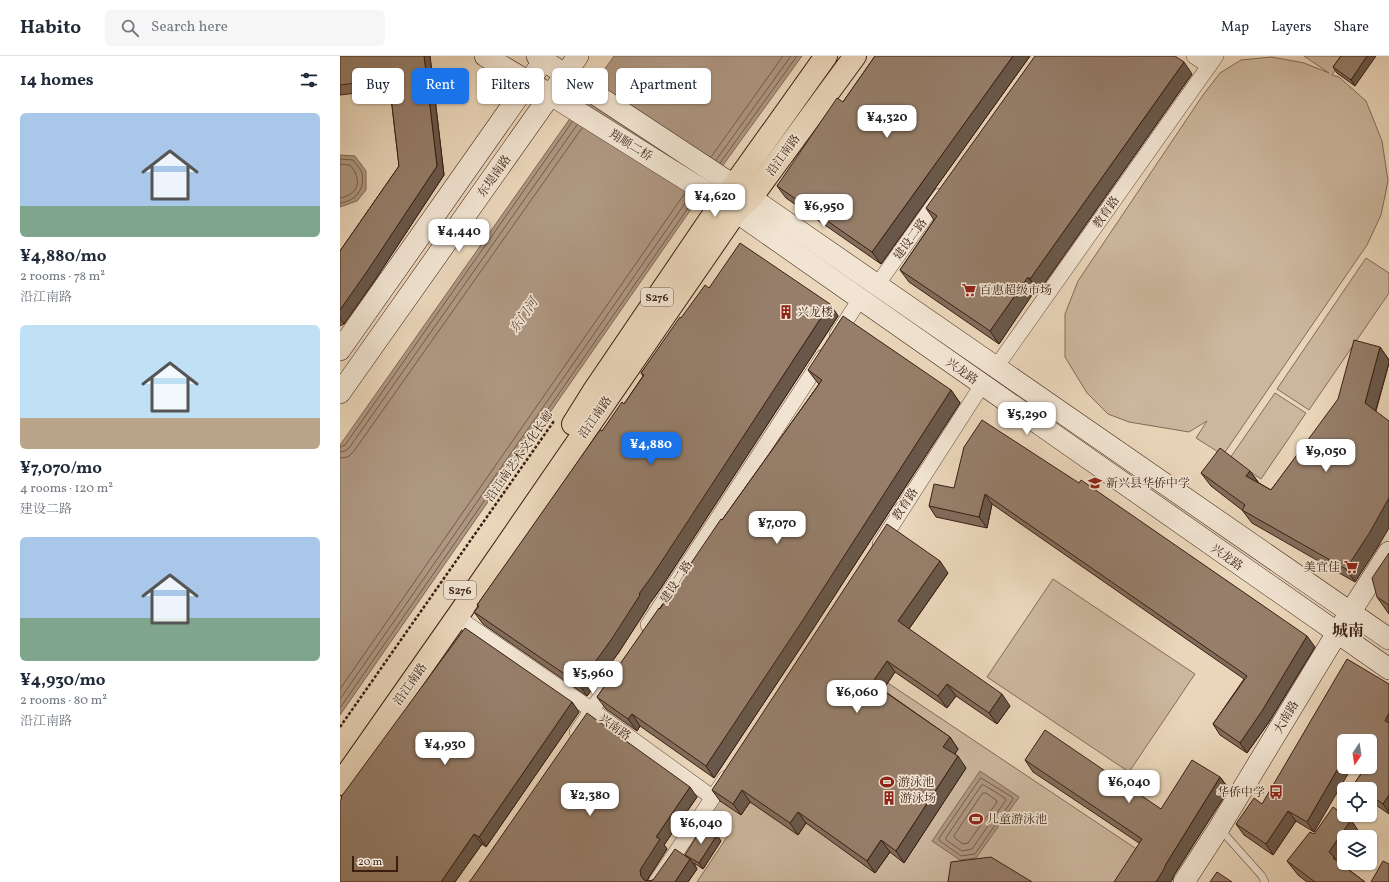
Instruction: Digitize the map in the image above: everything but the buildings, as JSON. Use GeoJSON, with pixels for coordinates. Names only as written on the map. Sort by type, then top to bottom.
{"type":"FeatureCollection","features":[{"type":"Feature","properties":{"kind":"main road","name":"翔顺二桥"},"geometry":{"type":"LineString","coordinates":[[485,56],[506,68]]}},
{"type":"Feature","properties":{"kind":"main road","name":"东堤南路"},"geometry":{"type":"LineString","coordinates":[[569,68],[578,56]]}},
{"type":"Feature","properties":{"kind":"main road","name":"沿江南路"},"geometry":{"type":"LineString","coordinates":[[340,759],[357,738],[558,450],[593,392],[826,56]]}},
{"type":"Feature","properties":{"kind":"main road","name":"沿江南路"},"geometry":{"type":"LineString","coordinates":[[340,784],[457,617],[730,195],[855,56]]}},
{"type":"Feature","properties":{"kind":"main road","name":"翔顺二桥"},"geometry":{"type":"LineString","coordinates":[[542,57],[557,68]]}},
{"type":"Feature","properties":{"kind":"main road","name":"东堤南路"},"geometry":{"type":"LineString","coordinates":[[537,68],[542,57]]}},
{"type":"Feature","properties":{"kind":"main road","name":"翔顺二桥"},"geometry":{"type":"LineString","coordinates":[[544,90],[730,195]]}},
{"type":"Feature","properties":{"kind":"main road","name":"东堤南路"},"geometry":{"type":"LineString","coordinates":[[340,393],[551,94]]}},
{"type":"Feature","properties":{"kind":"main road","name":"东堤南路"},"geometry":{"type":"LineString","coordinates":[[340,350],[514,104]]}},
{"type":"Feature","properties":{"kind":"main road","name":"翔顺二桥"},"geometry":{"type":"LineString","coordinates":[[606,104],[730,195]]}},
{"type":"Feature","properties":{"kind":"main road","name":"兴龙路"},"geometry":{"type":"LineString","coordinates":[[730,195],[877,285],[1389,639]]}},
{"type":"Feature","properties":{"kind":"main road","name":"兴龙路"},"geometry":{"type":"LineString","coordinates":[[730,195],[860,299],[1389,668]]}},
{"type":"Feature","properties":{"kind":"main road","name":"大南路"},"geometry":{"type":"LineString","coordinates":[[1184,882],[1219,828],[1337,633],[1389,552]]}},
{"type":"Feature","properties":{"kind":"street"},"geometry":{"type":"LineString","coordinates":[[1194,56],[1212,61]]}},
{"type":"Feature","properties":{"kind":"street","name":"教育路"},"geometry":{"type":"LineString","coordinates":[[996,367],[1212,61]]}},
{"type":"Feature","properties":{"kind":"street","name":"建设二路"},"geometry":{"type":"LineString","coordinates":[[877,285],[950,183]]}},
{"type":"Feature","properties":{"kind":"street","name":"建设二路"},"geometry":{"type":"LineString","coordinates":[[640,638],[860,299]]}},
{"type":"Feature","properties":{"kind":"street","name":"教育路"},"geometry":{"type":"LineString","coordinates":[[871,558],[982,385]]}},
{"type":"Feature","properties":{"kind":"street","name":"兴南路"},"geometry":{"type":"LineString","coordinates":[[457,617],[592,710],[712,797]]}},
{"type":"Feature","properties":{"kind":"street"},"geometry":{"type":"LineString","coordinates":[[570,742],[618,671]]}},
{"type":"Feature","properties":{"kind":"street"},"geometry":{"type":"LineString","coordinates":[[656,882],[732,769]]}},
{"type":"Feature","properties":{"kind":"lane"},"geometry":{"type":"LineString","coordinates":[[1219,828],[1262,876],[1265,882]]}},
{"type":"Feature","properties":{"kind":"path","name":"沿江南艺术文化长廊"},"geometry":{"type":"LineString","coordinates":[[340,727],[554,421]]}},
{"type":"Feature","properties":{"kind":"shaded area"},"geometry":{"type":"Polygon","coordinates":[[[1304,56],[1345,56],[1332,75],[1339,77],[1366,101],[1382,141],[1388,181],[1381,215],[1367,245],[1223,455],[1196,438],[1207,421],[1189,432],[1129,422],[1108,414],[1087,393],[1065,357],[1065,314],[1078,281],[1203,95],[1220,73],[1241,60],[1272,57],[1304,63],[1329,73],[1304,56]]]}},
{"type":"Feature","properties":{"kind":"shaded area"},"geometry":{"type":"Polygon","coordinates":[[[1366,258],[1389,273],[1389,293],[1309,410],[1277,389],[1366,258]]]}},
{"type":"Feature","properties":{"kind":"shaded area"},"geometry":{"type":"Polygon","coordinates":[[[1275,393],[1306,413],[1261,479],[1230,458],[1275,393]]]}},
{"type":"Feature","properties":{"kind":"shaded area"},"geometry":{"type":"Polygon","coordinates":[[[1053,579],[1195,674],[1129,772],[987,677],[1053,579]]]}},
{"type":"Feature","properties":{"kind":"shaded area"},"geometry":{"type":"Polygon","coordinates":[[[819,637],[1144,854],[1125,882],[697,882],[731,831],[702,812],[819,637]]]}},
{"type":"Feature","properties":{"kind":"water","name":"东门河"},"geometry":{"type":"Polygon","coordinates":[[[614,56],[802,56],[687,215],[340,715],[340,445],[580,104],[608,104],[608,68],[606,68],[614,56]]]}},
{"type":"Feature","properties":{"kind":"water"},"geometry":{"type":"Polygon","coordinates":[[[340,155],[355,156],[366,171],[366,190],[357,201],[340,207],[340,155]]]}},
{"type":"Feature","properties":{"kind":"water","name":"儿童游泳池"},"geometry":{"type":"Polygon","coordinates":[[[980,771],[1019,797],[976,858],[960,860],[932,841],[980,771]]]}},
{"type":"Feature","properties":{"kind":"place","name":"百惠超级市场"},"geometry":{"type":"Point","coordinates":[969,290]}},
{"type":"Feature","properties":{"kind":"place","name":"兴龙楼"},"geometry":{"type":"Point","coordinates":[786,312]}},
{"type":"Feature","properties":{"kind":"place","name":"新兴县华侨中学"},"geometry":{"type":"Point","coordinates":[1095,483]}},
{"type":"Feature","properties":{"kind":"place","name":"美宜佳"},"geometry":{"type":"Point","coordinates":[1351,567]}},
{"type":"Feature","properties":{"kind":"place","name":"游泳池"},"geometry":{"type":"Point","coordinates":[887,782]}},
{"type":"Feature","properties":{"kind":"place","name":"华侨中学"},"geometry":{"type":"Point","coordinates":[1276,792]}},
{"type":"Feature","properties":{"kind":"place","name":"游泳场"},"geometry":{"type":"Point","coordinates":[889,798]}},
{"type":"Feature","properties":{"kind":"place","name":"儿童游泳池"},"geometry":{"type":"Point","coordinates":[976,819]}},
{"type":"Feature","properties":{"kind":"district","name":"城南"},"geometry":{"type":"Point","coordinates":[1348,630]}}]}
